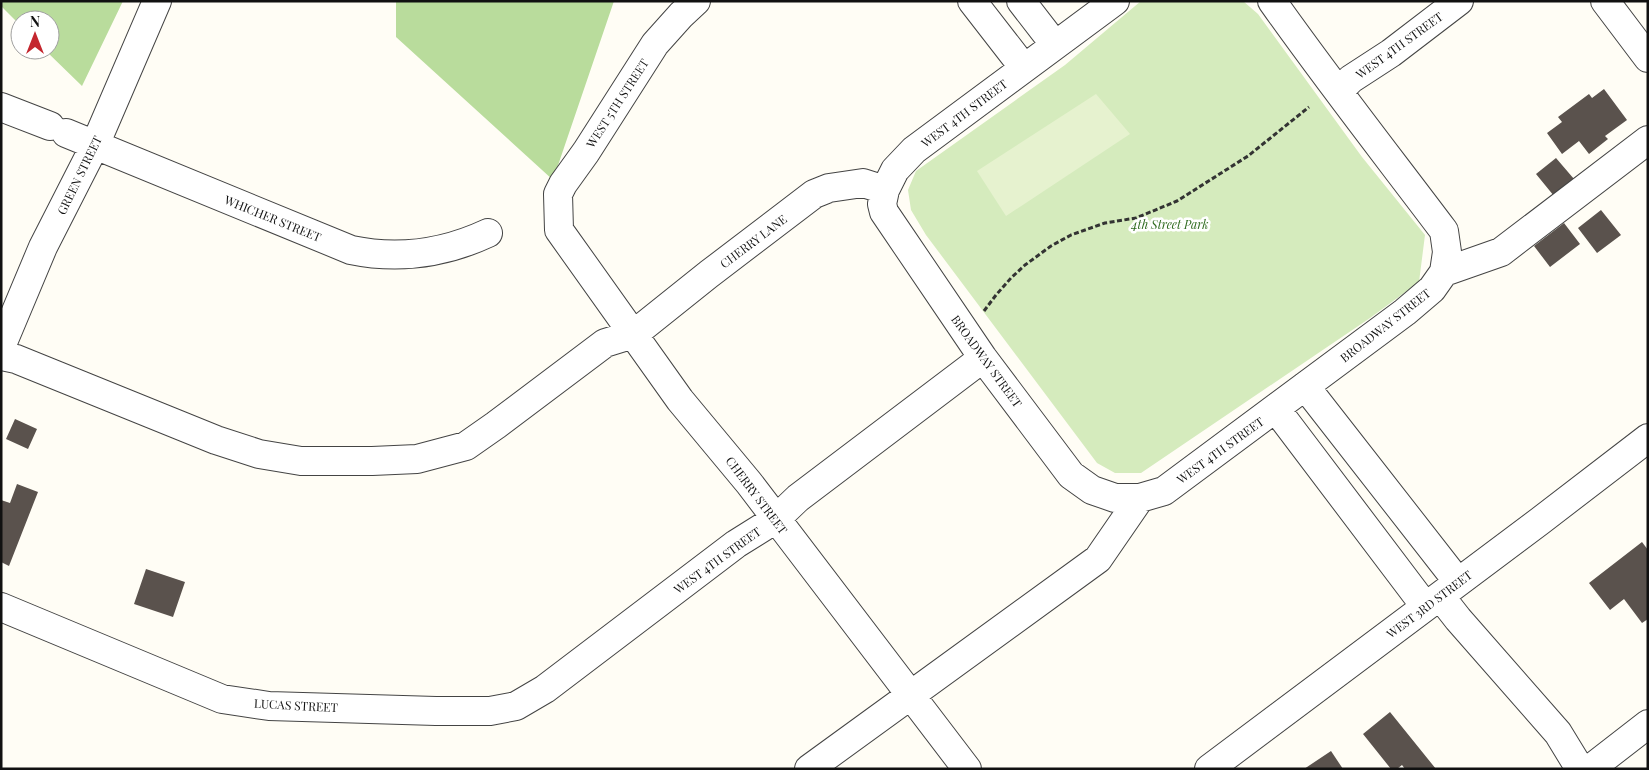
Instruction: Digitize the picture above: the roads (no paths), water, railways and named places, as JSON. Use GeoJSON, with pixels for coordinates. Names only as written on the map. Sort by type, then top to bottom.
{"type":"FeatureCollection","features":[{"type":"Feature","properties":{"kind":"street","name":"GREEN STREET"},"geometry":{"type":"LineString","coordinates":[[1,348],[43,247],[95,145],[156,1]]}},
{"type":"Feature","properties":{"kind":"street","name":"WEST 5TH STREET"},"geometry":{"type":"LineString","coordinates":[[558,216],[558,194],[563,184],[586,152],[655,44],[696,1]]}},
{"type":"Feature","properties":{"kind":"street"},"geometry":{"type":"LineString","coordinates":[[972,1],[1024,68]]}},
{"type":"Feature","properties":{"kind":"street"},"geometry":{"type":"LineString","coordinates":[[1021,1],[1055,45],[1115,1]]}},
{"type":"Feature","properties":{"kind":"street"},"geometry":{"type":"LineString","coordinates":[[1272,1],[1306,49],[1444,231],[1447,252],[1444,272],[1501,252],[1648,140]]}},
{"type":"Feature","properties":{"kind":"street","name":"WEST 4TH STREET"},"geometry":{"type":"LineString","coordinates":[[1339,91],[1351,80],[1391,53],[1459,1]]}},
{"type":"Feature","properties":{"kind":"street"},"geometry":{"type":"LineString","coordinates":[[1605,1],[1648,58]]}},
{"type":"Feature","properties":{"kind":"street","name":"WEST 4TH STREET"},"geometry":{"type":"LineString","coordinates":[[885,190],[895,170],[914,150],[1055,45]]}},
{"type":"Feature","properties":{"kind":"street","name":"WHICHER STREET"},"geometry":{"type":"LineString","coordinates":[[1,106],[351,250],[375,255],[409,255],[442,250],[488,233]]}},
{"type":"Feature","properties":{"kind":"street","name":"CHERRY LANE"},"geometry":{"type":"LineString","coordinates":[[634,334],[814,194],[829,188],[864,183],[885,190]]}},
{"type":"Feature","properties":{"kind":"street","name":"BROADWAY STREET"},"geometry":{"type":"LineString","coordinates":[[885,190],[882,204],[884,212],[984,358],[1072,474],[1092,490],[1115,498],[1133,498]]}},
{"type":"Feature","properties":{"kind":"street","name":"CHERRY STREET"},"geometry":{"type":"LineString","coordinates":[[558,216],[559,230],[680,400],[749,483],[967,769]]}},
{"type":"Feature","properties":{"kind":"street","name":"BROADWAY STREET"},"geometry":{"type":"LineString","coordinates":[[1305,386],[1412,307],[1432,289],[1444,272]]}},
{"type":"Feature","properties":{"kind":"street"},"geometry":{"type":"LineString","coordinates":[[1,356],[16,359],[216,440],[259,454],[301,461],[372,461],[417,459],[466,446],[520,408],[605,343],[634,334]]}},
{"type":"Feature","properties":{"kind":"street","name":"WEST 4TH STREET"},"geometry":{"type":"LineString","coordinates":[[545,689],[736,544],[776,520],[798,498],[984,358]]}},
{"type":"Feature","properties":{"kind":"street"},"geometry":{"type":"LineString","coordinates":[[1305,386],[1458,619],[1558,733],[1580,769]]}},
{"type":"Feature","properties":{"kind":"street","name":"WEST 4TH STREET"},"geometry":{"type":"LineString","coordinates":[[1133,498],[1164,491],[1305,386]]}},
{"type":"Feature","properties":{"kind":"street"},"geometry":{"type":"LineString","coordinates":[[1276,409],[1441,595]]}},
{"type":"Feature","properties":{"kind":"street","name":"WEST 3RD STREET"},"geometry":{"type":"LineString","coordinates":[[1209,769],[1648,438]]}},
{"type":"Feature","properties":{"kind":"street"},"geometry":{"type":"LineString","coordinates":[[809,769],[1098,559],[1133,498]]}},
{"type":"Feature","properties":{"kind":"street","name":"LUCAS STREET"},"geometry":{"type":"LineString","coordinates":[[1,607],[222,698],[269,706],[490,711],[516,706],[545,689]]}},
{"type":"Feature","properties":{"kind":"street"},"geometry":{"type":"LineString","coordinates":[[1590,769],[1648,724]]}},
{"type":"Feature","properties":{"kind":"park label","name":"4th Street Park"},"geometry":{"type":"Point","coordinates":[1170,224]}}]}
